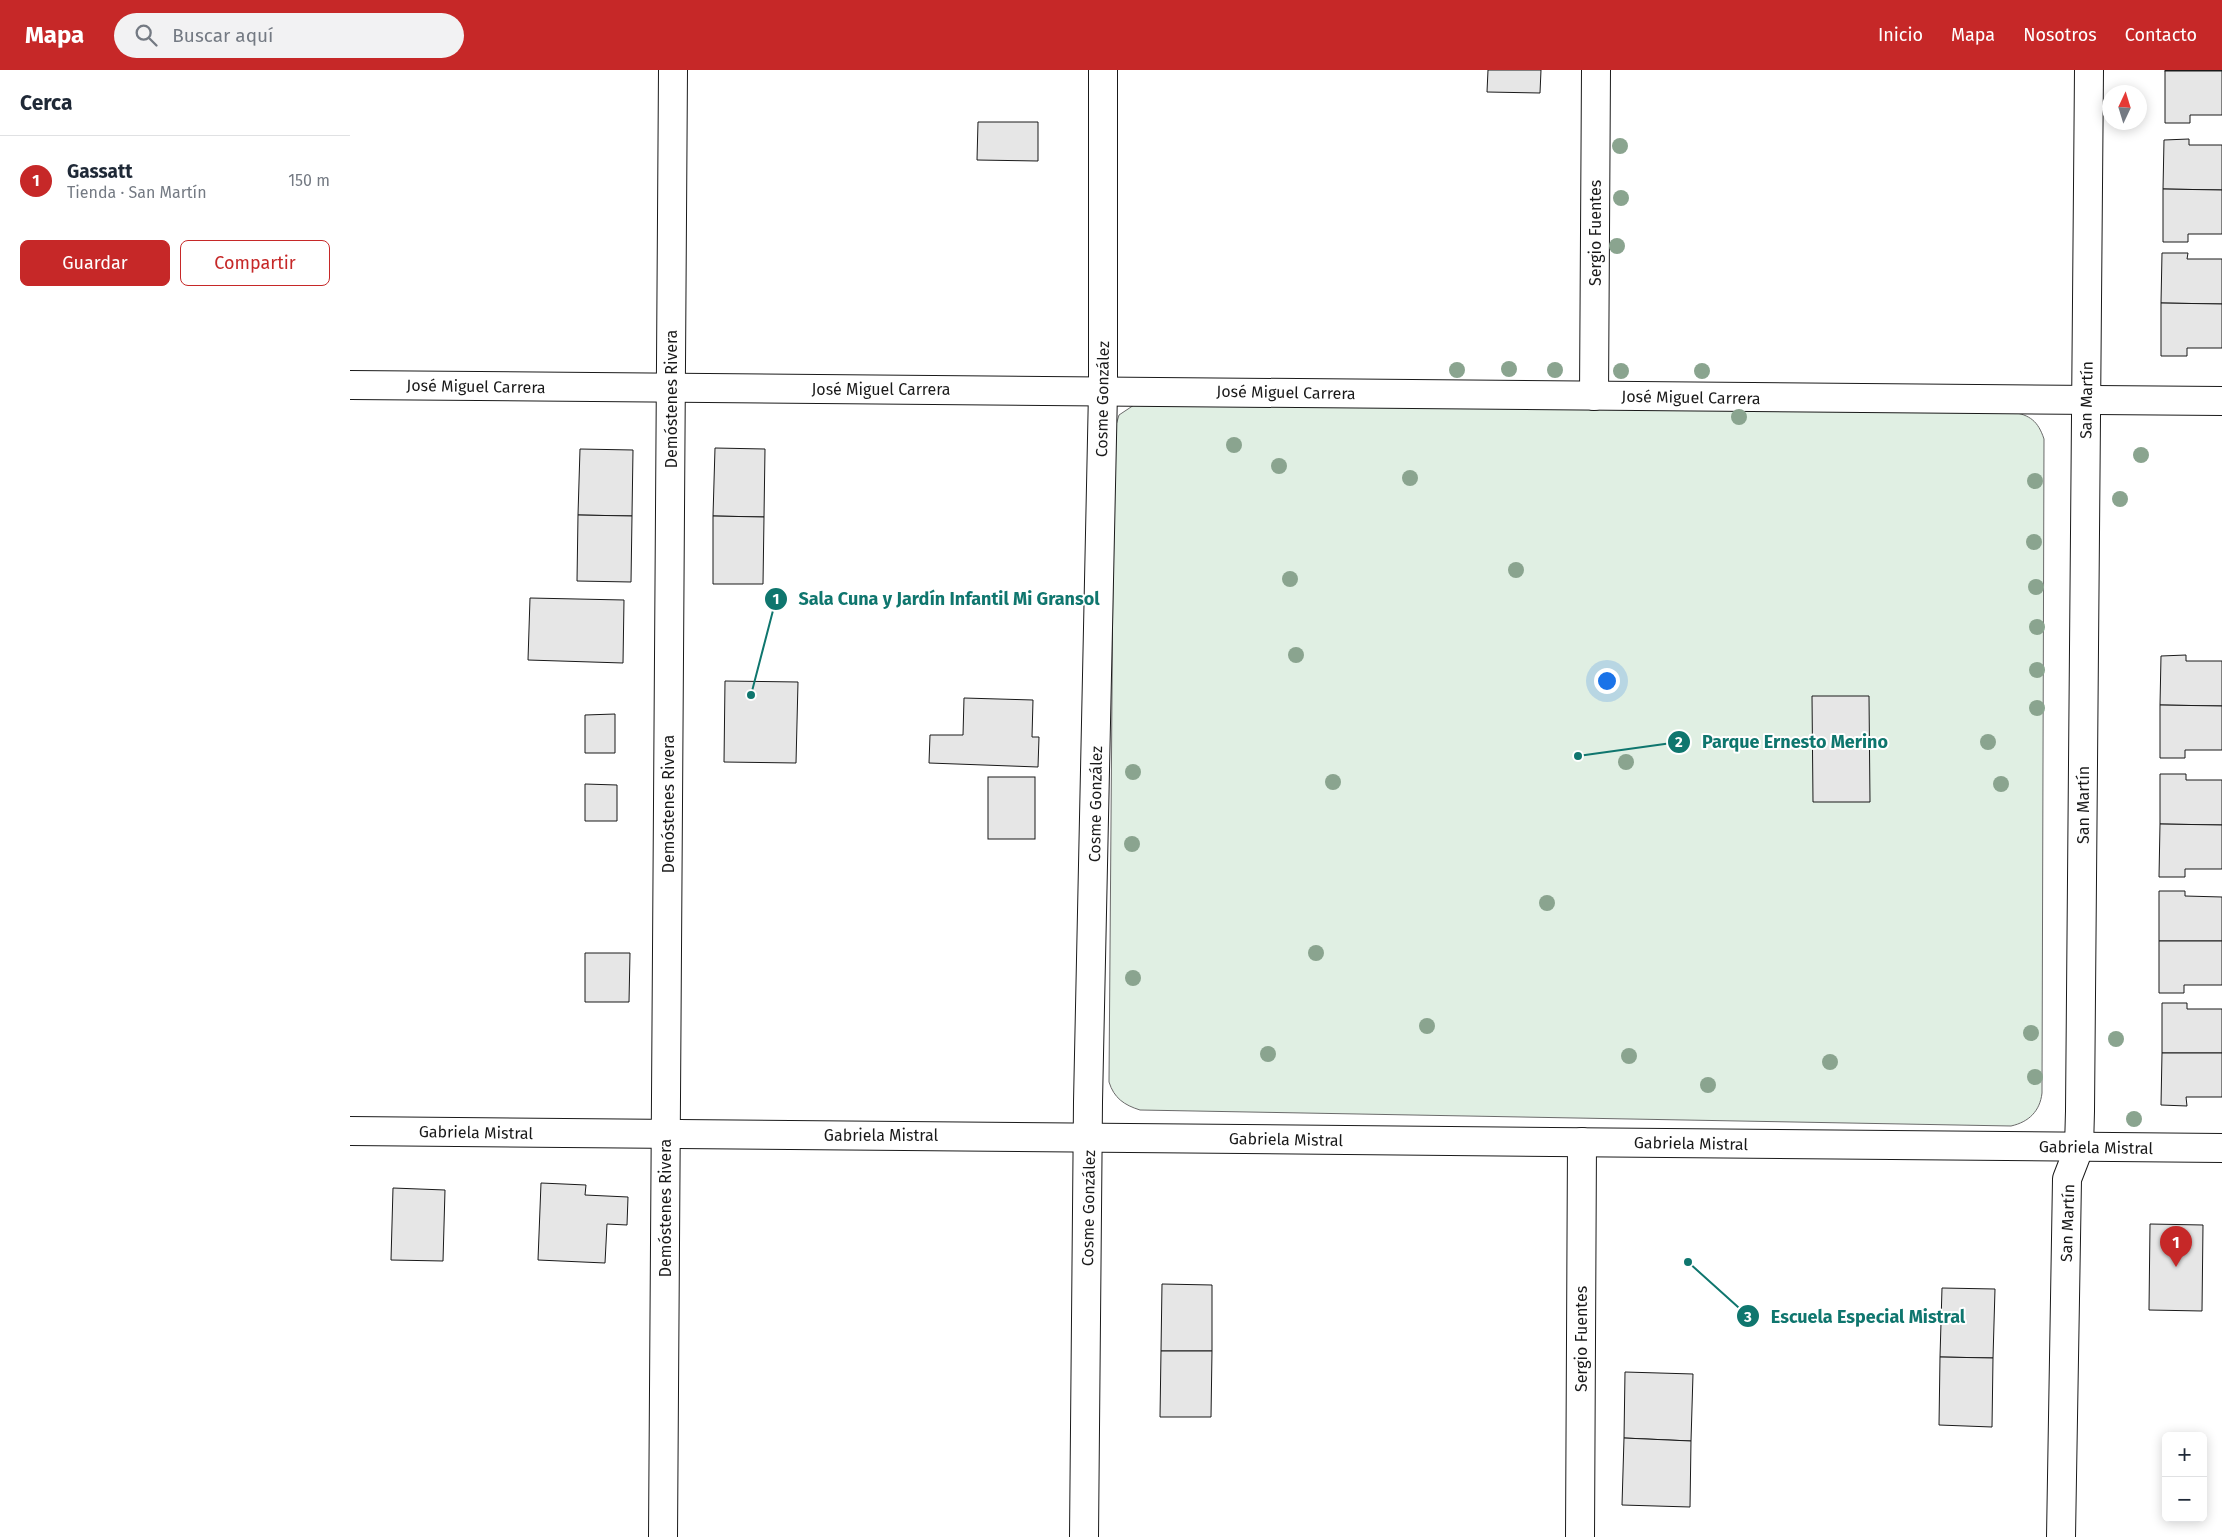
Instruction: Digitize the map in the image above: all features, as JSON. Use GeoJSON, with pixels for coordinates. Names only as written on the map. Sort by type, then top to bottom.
{"type":"FeatureCollection","features":[{"type":"Feature","properties":{"kind":"street","name":"Demóstenes Rivera"},"geometry":{"type":"LineString","coordinates":[[662,1537],[673,70]]}},
{"type":"Feature","properties":{"kind":"street","name":"Cosme González"},"geometry":{"type":"LineString","coordinates":[[1084,1537],[1088,1137],[1103,391],[1103,70]]}},
{"type":"Feature","properties":{"kind":"street","name":"Sergio Fuentes"},"geometry":{"type":"LineString","coordinates":[[1594,396],[1596,70]]}},
{"type":"Feature","properties":{"kind":"street","name":"San Martín"},"geometry":{"type":"LineString","coordinates":[[2062,1537],[2067,1179],[2079,1148],[2089,70]]}},
{"type":"Feature","properties":{"kind":"street","name":"José Miguel Carrera"},"geometry":{"type":"LineString","coordinates":[[350,384],[2222,401]]}},
{"type":"Feature","properties":{"kind":"street","name":"Gabriela Mistral"},"geometry":{"type":"LineString","coordinates":[[350,1131],[2222,1148]]}},
{"type":"Feature","properties":{"kind":"street","name":"Sergio Fuentes"},"geometry":{"type":"LineString","coordinates":[[1580,1537],[1582,1142]]}},
{"type":"Feature","properties":{"kind":"green space"},"geometry":{"type":"Polygon","coordinates":[[[1134,405],[2012,412],[2033,420],[2044,439],[2042,1093],[2036,1110],[2028,1119],[2011,1126],[1140,1110],[1120,1100],[1109,1082],[1114,432],[1119,415],[1134,405]]]}},
{"type":"Feature","properties":{"kind":"building"},"geometry":{"type":"Polygon","coordinates":[[[1488,70],[1541,70],[1540,93],[1487,92],[1488,70]]]}},
{"type":"Feature","properties":{"kind":"building"},"geometry":{"type":"Polygon","coordinates":[[[2222,70],[2222,71],[2165,71],[2222,70]]]}},
{"type":"Feature","properties":{"kind":"building"},"geometry":{"type":"Polygon","coordinates":[[[2165,71],[2222,71],[2222,115],[2190,115],[2190,123],[2165,123],[2165,71]]]}},
{"type":"Feature","properties":{"kind":"building"},"geometry":{"type":"Polygon","coordinates":[[[978,122],[1038,122],[1038,161],[977,160],[978,122]]]}},
{"type":"Feature","properties":{"kind":"building"},"geometry":{"type":"Polygon","coordinates":[[[2189,139],[2189,145],[2222,145],[2222,190],[2163,189],[2164,140],[2189,139]]]}},
{"type":"Feature","properties":{"kind":"building"},"geometry":{"type":"Polygon","coordinates":[[[2163,189],[2222,190],[2222,234],[2188,234],[2188,242],[2163,242],[2163,189]]]}},
{"type":"Feature","properties":{"kind":"building"},"geometry":{"type":"Polygon","coordinates":[[[2162,253],[2188,253],[2187,259],[2222,259],[2222,304],[2161,303],[2162,253]]]}},
{"type":"Feature","properties":{"kind":"building"},"geometry":{"type":"Polygon","coordinates":[[[2161,303],[2222,304],[2222,348],[2187,348],[2187,356],[2161,356],[2161,303]]]}},
{"type":"Feature","properties":{"kind":"building"},"geometry":{"type":"Polygon","coordinates":[[[715,448],[765,449],[764,517],[713,516],[715,448]]]}},
{"type":"Feature","properties":{"kind":"building"},"geometry":{"type":"Polygon","coordinates":[[[580,449],[633,450],[632,516],[578,515],[580,449]]]}},
{"type":"Feature","properties":{"kind":"building"},"geometry":{"type":"Polygon","coordinates":[[[578,515],[632,516],[631,582],[577,581],[578,515]]]}},
{"type":"Feature","properties":{"kind":"building"},"geometry":{"type":"Polygon","coordinates":[[[713,516],[764,517],[763,584],[713,584],[713,516]]]}},
{"type":"Feature","properties":{"kind":"building"},"geometry":{"type":"Polygon","coordinates":[[[530,598],[624,600],[623,663],[528,660],[530,598]]]}},
{"type":"Feature","properties":{"kind":"building"},"geometry":{"type":"Polygon","coordinates":[[[2186,655],[2186,661],[2222,661],[2222,706],[2160,705],[2161,656],[2186,655]]]}},
{"type":"Feature","properties":{"kind":"building"},"geometry":{"type":"Polygon","coordinates":[[[725,681],[798,682],[796,763],[724,762],[725,681]]]}},
{"type":"Feature","properties":{"kind":"building"},"geometry":{"type":"Polygon","coordinates":[[[1812,696],[1869,696],[1870,802],[1813,802],[1812,696]]]}},
{"type":"Feature","properties":{"kind":"building"},"geometry":{"type":"Polygon","coordinates":[[[964,698],[1033,700],[1032,737],[1039,737],[1038,767],[929,763],[930,735],[963,735],[964,698]]]}},
{"type":"Feature","properties":{"kind":"building"},"geometry":{"type":"Polygon","coordinates":[[[2160,705],[2222,706],[2222,750],[2185,750],[2185,758],[2160,758],[2160,705]]]}},
{"type":"Feature","properties":{"kind":"building"},"geometry":{"type":"Polygon","coordinates":[[[615,714],[615,753],[585,753],[585,715],[615,714]]]}},
{"type":"Feature","properties":{"kind":"building"},"geometry":{"type":"Polygon","coordinates":[[[2160,774],[2186,774],[2186,780],[2222,780],[2222,825],[2160,824],[2160,774]]]}},
{"type":"Feature","properties":{"kind":"building"},"geometry":{"type":"Polygon","coordinates":[[[988,777],[1035,777],[1035,839],[988,839],[988,777]]]}},
{"type":"Feature","properties":{"kind":"building"},"geometry":{"type":"Polygon","coordinates":[[[585,784],[617,785],[617,821],[585,821],[585,784]]]}},
{"type":"Feature","properties":{"kind":"building"},"geometry":{"type":"Polygon","coordinates":[[[2160,824],[2222,825],[2222,869],[2185,869],[2185,877],[2159,877],[2160,824]]]}},
{"type":"Feature","properties":{"kind":"building"},"geometry":{"type":"Polygon","coordinates":[[[2159,891],[2185,891],[2185,896],[2222,897],[2222,941],[2159,941],[2159,891]]]}},
{"type":"Feature","properties":{"kind":"building"},"geometry":{"type":"Polygon","coordinates":[[[2159,941],[2222,941],[2222,985],[2184,985],[2184,993],[2159,993],[2159,941]]]}},
{"type":"Feature","properties":{"kind":"building"},"geometry":{"type":"Polygon","coordinates":[[[585,953],[630,953],[629,1002],[585,1002],[585,953]]]}},
{"type":"Feature","properties":{"kind":"building"},"geometry":{"type":"Polygon","coordinates":[[[2162,1003],[2187,1003],[2187,1009],[2222,1009],[2222,1053],[2162,1053],[2162,1003]]]}},
{"type":"Feature","properties":{"kind":"building"},"geometry":{"type":"Polygon","coordinates":[[[2162,1053],[2222,1053],[2222,1097],[2186,1097],[2187,1106],[2161,1105],[2162,1053]]]}},
{"type":"Feature","properties":{"kind":"building"},"geometry":{"type":"Polygon","coordinates":[[[541,1183],[586,1185],[585,1195],[628,1197],[627,1225],[607,1224],[605,1263],[538,1260],[541,1183]]]}},
{"type":"Feature","properties":{"kind":"building"},"geometry":{"type":"Polygon","coordinates":[[[393,1188],[445,1190],[443,1261],[391,1260],[393,1188]]]}},
{"type":"Feature","properties":{"kind":"building"},"geometry":{"type":"Polygon","coordinates":[[[2150,1224],[2203,1225],[2202,1311],[2149,1310],[2150,1224]]]}},
{"type":"Feature","properties":{"kind":"building"},"geometry":{"type":"Polygon","coordinates":[[[1162,1284],[1212,1285],[1212,1351],[1161,1351],[1162,1284]]]}},
{"type":"Feature","properties":{"kind":"building"},"geometry":{"type":"Polygon","coordinates":[[[1942,1288],[1995,1289],[1993,1358],[1940,1357],[1942,1288]]]}},
{"type":"Feature","properties":{"kind":"building"},"geometry":{"type":"Polygon","coordinates":[[[1161,1351],[1212,1351],[1211,1417],[1160,1417],[1161,1351]]]}},
{"type":"Feature","properties":{"kind":"building"},"geometry":{"type":"Polygon","coordinates":[[[1940,1357],[1993,1358],[1992,1427],[1939,1425],[1940,1357]]]}},
{"type":"Feature","properties":{"kind":"building"},"geometry":{"type":"Polygon","coordinates":[[[1625,1372],[1693,1374],[1691,1441],[1624,1438],[1625,1372]]]}},
{"type":"Feature","properties":{"kind":"building"},"geometry":{"type":"Polygon","coordinates":[[[1624,1438],[1691,1441],[1690,1507],[1622,1505],[1624,1438]]]}},
{"type":"Feature","properties":{"kind":"place","name":"Sala Cuna y Jardín Infantil Mi Gransol"},"geometry":{"type":"Point","coordinates":[751,695]}},
{"type":"Feature","properties":{"kind":"place","name":"Parque Ernesto Merino"},"geometry":{"type":"Point","coordinates":[1578,756]}},
{"type":"Feature","properties":{"kind":"place","name":"Escuela Especial Mistral"},"geometry":{"type":"Point","coordinates":[1688,1262]}},
{"type":"Feature","properties":{"kind":"place","name":"Gassatt"},"geometry":{"type":"Point","coordinates":[2176,1267]}}]}
